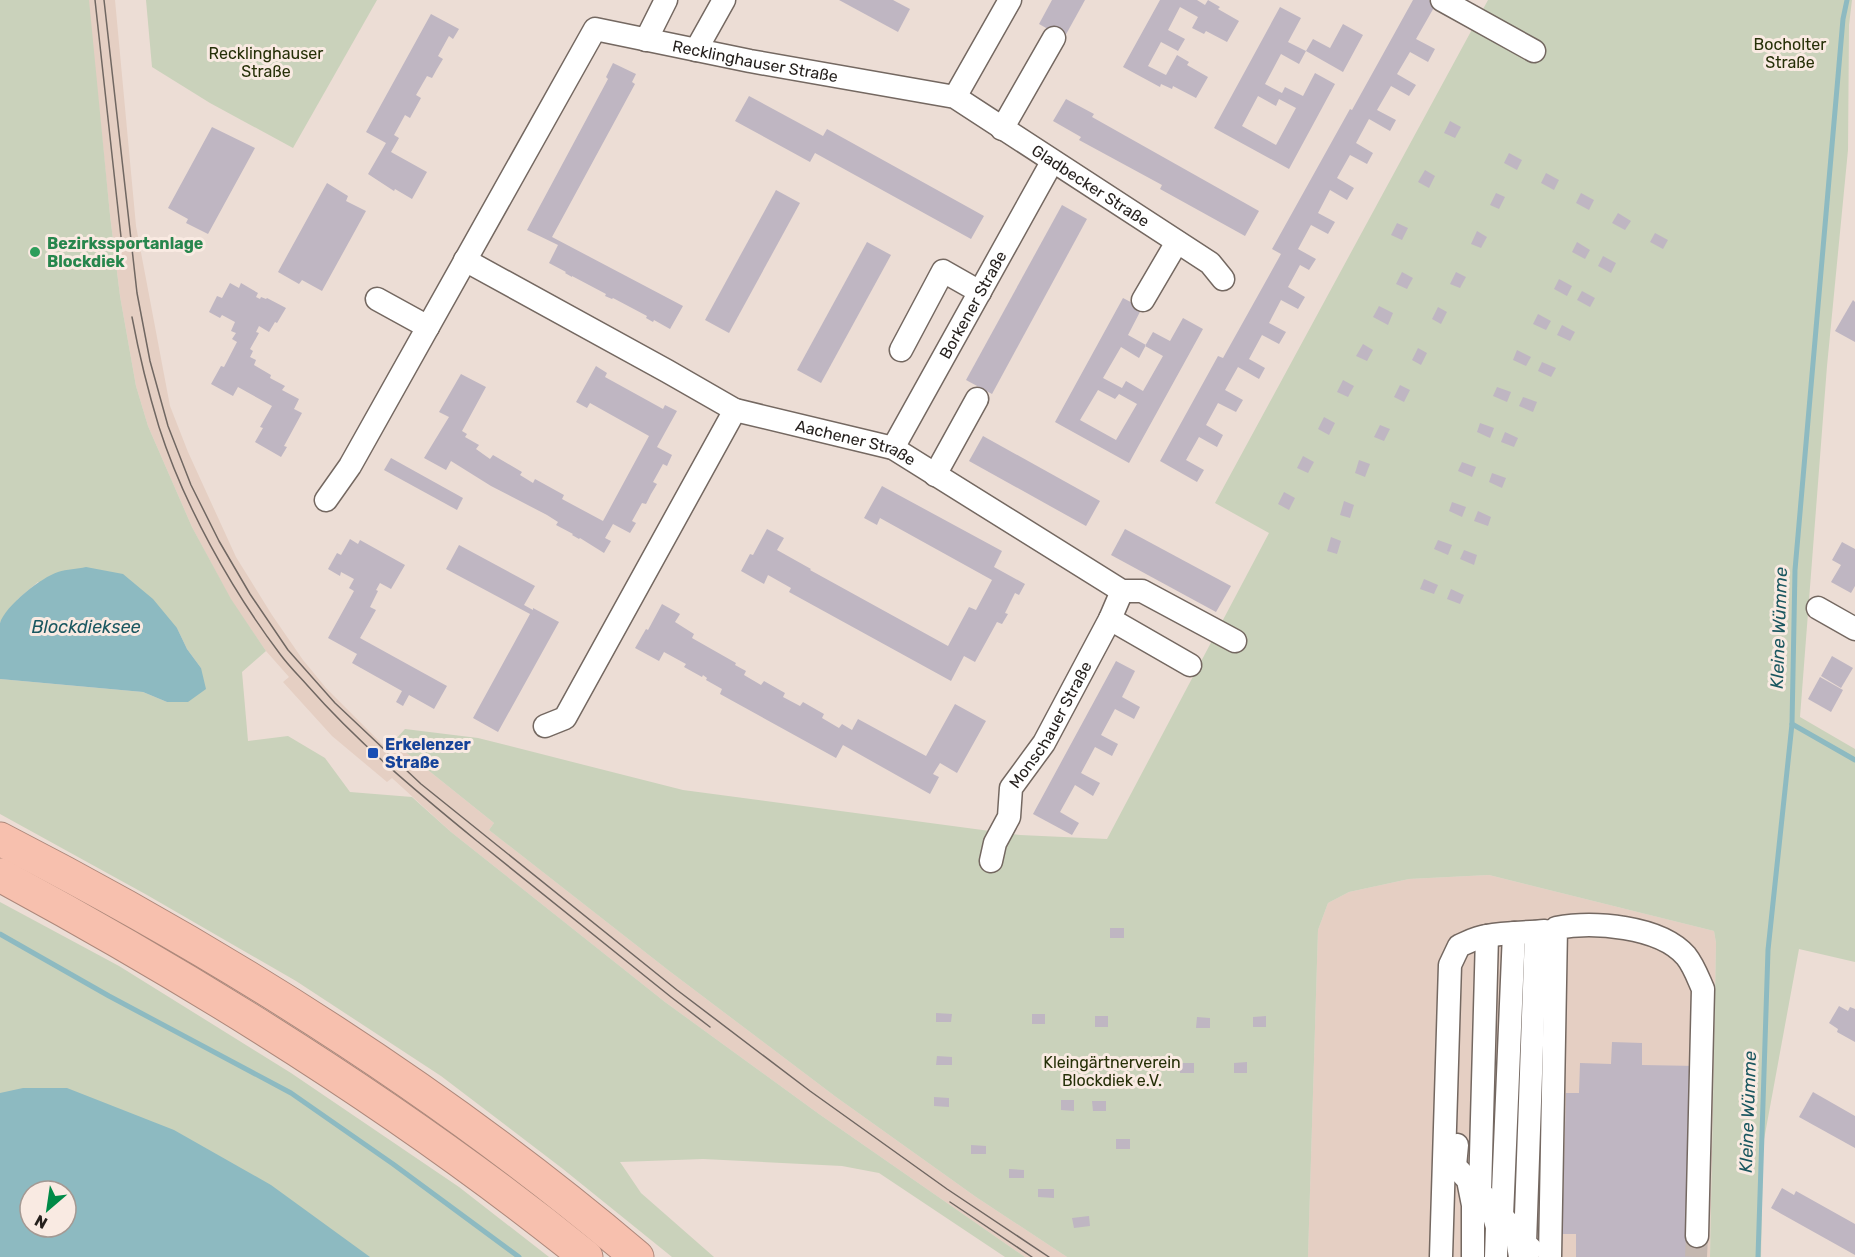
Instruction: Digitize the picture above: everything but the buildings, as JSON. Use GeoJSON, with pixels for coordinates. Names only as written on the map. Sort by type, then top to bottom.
{"type":"FeatureCollection","features":[{"type":"Feature","properties":{"kind":"highway"},"geometry":{"type":"LineString","coordinates":[[0,839],[108,896],[229,967],[365,1053],[472,1128],[577,1206],[637,1257]]}},
{"type":"Feature","properties":{"kind":"highway"},"geometry":{"type":"LineString","coordinates":[[0,875],[87,922],[222,1002],[331,1072],[451,1154],[586,1257]]}},
{"type":"Feature","properties":{"kind":"street"},"geometry":{"type":"LineString","coordinates":[[646,40],[666,0]]}},
{"type":"Feature","properties":{"kind":"street"},"geometry":{"type":"LineString","coordinates":[[696,50],[724,0]]}},
{"type":"Feature","properties":{"kind":"street"},"geometry":{"type":"LineString","coordinates":[[955,97],[1010,0]]}},
{"type":"Feature","properties":{"kind":"street"},"geometry":{"type":"LineString","coordinates":[[1442,0],[1534,51]]}},
{"type":"Feature","properties":{"kind":"street","name":"Recklinghauser Straße"},"geometry":{"type":"LineString","coordinates":[[326,500],[350,466],[595,29],[696,50],[955,97]]}},
{"type":"Feature","properties":{"kind":"street"},"geometry":{"type":"LineString","coordinates":[[1002,129],[1054,38]]}},
{"type":"Feature","properties":{"kind":"street","name":"Gladbecker Straße"},"geometry":{"type":"LineString","coordinates":[[955,97],[1210,263],[1223,279]]}},
{"type":"Feature","properties":{"kind":"street","name":"Borkener Straße"},"geometry":{"type":"LineString","coordinates":[[893,448],[1052,162]]}},
{"type":"Feature","properties":{"kind":"street"},"geometry":{"type":"LineString","coordinates":[[1143,300],[1177,242]]}},
{"type":"Feature","properties":{"kind":"street","name":"Aachener Straße"},"geometry":{"type":"LineString","coordinates":[[465,260],[735,410],[893,448],[1122,591],[1142,591],[1235,641]]}},
{"type":"Feature","properties":{"kind":"street"},"geometry":{"type":"LineString","coordinates":[[901,350],[943,271],[980,292]]}},
{"type":"Feature","properties":{"kind":"street"},"geometry":{"type":"LineString","coordinates":[[377,299],[428,327]]}},
{"type":"Feature","properties":{"kind":"street"},"geometry":{"type":"LineString","coordinates":[[935,476],[976,399]]}},
{"type":"Feature","properties":{"kind":"street"},"geometry":{"type":"LineString","coordinates":[[545,726],[566,718],[735,410]]}},
{"type":"Feature","properties":{"kind":"street","name":"Monschauer Straße"},"geometry":{"type":"LineString","coordinates":[[991,861],[995,843],[1009,817],[1011,788],[1044,743],[1110,619],[1122,591]]}},
{"type":"Feature","properties":{"kind":"street"},"geometry":{"type":"LineString","coordinates":[[1818,608],[1855,629]]}},
{"type":"Feature","properties":{"kind":"street"},"geometry":{"type":"LineString","coordinates":[[1110,619],[1190,664]]}},
{"type":"Feature","properties":{"kind":"street"},"geometry":{"type":"LineString","coordinates":[[1511,934],[1591,925],[1644,932],[1685,954],[1693,966],[1703,990],[1697,1236]]}},
{"type":"Feature","properties":{"kind":"street"},"geometry":{"type":"LineString","coordinates":[[1505,1223],[1457,1147],[1511,934]]}},
{"type":"Feature","properties":{"kind":"street"},"geometry":{"type":"LineString","coordinates":[[1505,1223],[1511,934]]}},
{"type":"Feature","properties":{"kind":"street"},"geometry":{"type":"LineString","coordinates":[[1505,1223],[1511,934]]}},
{"type":"Feature","properties":{"kind":"street"},"geometry":{"type":"LineString","coordinates":[[1505,1223],[1511,934]]}},
{"type":"Feature","properties":{"kind":"street"},"geometry":{"type":"LineString","coordinates":[[1462,1257],[1463,1192],[1505,1223]]}},
{"type":"Feature","properties":{"kind":"street"},"geometry":{"type":"LineString","coordinates":[[1473,1257],[1473,1205],[1505,1223]]}},
{"type":"Feature","properties":{"kind":"street"},"geometry":{"type":"LineString","coordinates":[[1484,1257],[1484,1213],[1505,1223]]}},
{"type":"Feature","properties":{"kind":"street"},"geometry":{"type":"LineString","coordinates":[[1441,1257],[1505,1223]]}},
{"type":"Feature","properties":{"kind":"street"},"geometry":{"type":"LineString","coordinates":[[1453,1257],[1505,1223]]}},
{"type":"Feature","properties":{"kind":"street"},"geometry":{"type":"LineString","coordinates":[[1496,1257],[1497,1227],[1505,1223]]}},
{"type":"Feature","properties":{"kind":"shaded area"},"geometry":{"type":"Polygon","coordinates":[[[88,0],[115,0],[136,226],[170,406],[188,452],[236,557],[303,660],[326,688],[384,746],[393,742],[494,823],[489,830],[668,970],[836,1097],[976,1197],[1067,1257],[1025,1257],[819,1114],[665,1002],[451,832],[392,778],[387,782],[332,736],[283,682],[289,677],[266,651],[231,600],[192,527],[148,426],[136,386],[120,296],[88,0]]]}},
{"type":"Feature","properties":{"kind":"shaded area"},"geometry":{"type":"Polygon","coordinates":[[[1489,875],[1714,931],[1716,943],[1710,1257],[1308,1257],[1318,930],[1328,903],[1349,892],[1409,879],[1489,875]]]}},
{"type":"Feature","properties":{"kind":"green space"},"geometry":{"type":"Polygon","coordinates":[[[0,0],[89,0],[110,215],[120,296],[136,386],[148,426],[192,527],[231,599],[266,651],[242,672],[248,741],[288,736],[325,758],[350,792],[412,797],[451,832],[665,1002],[819,1114],[1025,1257],[1005,1257],[879,1173],[842,1166],[703,1159],[620,1162],[641,1193],[714,1257],[672,1257],[563,1169],[441,1076],[296,981],[0,814],[0,679],[143,692],[167,702],[188,702],[201,668],[187,649],[177,628],[38,582],[18,599],[0,623],[0,0]]]}},
{"type":"Feature","properties":{"kind":"green space","name":"Recklinghauser Straße"},"geometry":{"type":"Polygon","coordinates":[[[146,0],[377,0],[293,148],[210,103],[152,67],[146,0]]]}},
{"type":"Feature","properties":{"kind":"green space"},"geometry":{"type":"Polygon","coordinates":[[[1488,0],[1852,0],[1849,25],[1848,150],[1827,366],[1800,717],[1855,749],[1855,962],[1799,949],[1763,1145],[1761,1257],[1710,1257],[1716,943],[1714,931],[1489,875],[1409,879],[1349,892],[1328,903],[1318,930],[1308,1257],[1067,1257],[976,1197],[836,1097],[668,970],[489,830],[494,823],[393,742],[405,729],[478,738],[683,790],[1020,835],[1107,839],[1269,533],[1215,503],[1488,0]]]}},
{"type":"Feature","properties":{"kind":"green space"},"geometry":{"type":"Polygon","coordinates":[[[0,902],[119,966],[291,1073],[459,1187],[549,1257],[0,1257],[0,902]]]}},
{"type":"Feature","properties":{"kind":"water","name":"Blockdieksee"},"geometry":{"type":"Polygon","coordinates":[[[86,567],[123,574],[153,599],[177,628],[187,649],[201,668],[206,689],[188,702],[167,702],[143,692],[0,679],[0,623],[3,616],[25,593],[51,575],[86,567]]]}},
{"type":"Feature","properties":{"kind":"water"},"geometry":{"type":"Polygon","coordinates":[[[23,1088],[67,1088],[174,1130],[271,1185],[370,1257],[0,1257],[0,1093],[23,1088]]]}},
{"type":"Feature","properties":{"kind":"waterway","name":"Kleine Wümme"},"geometry":{"type":"LineString","coordinates":[[1758,1257],[1768,950],[1792,724],[1795,570],[1843,19],[1847,0]]}},
{"type":"Feature","properties":{"kind":"waterway"},"geometry":{"type":"LineString","coordinates":[[1792,724],[1855,760]]}},
{"type":"Feature","properties":{"kind":"waterway"},"geometry":{"type":"LineString","coordinates":[[0,934],[109,996],[291,1093],[393,1164],[519,1257]]}},
{"type":"Feature","properties":{"kind":"tunnel"},"geometry":{"type":"LineString","coordinates":[[1696,1257],[1697,1236]]}},
{"type":"Feature","properties":{"kind":"tram line"},"geometry":{"type":"LineString","coordinates":[[95,0],[122,246]]}},
{"type":"Feature","properties":{"kind":"tram line"},"geometry":{"type":"LineString","coordinates":[[104,0],[137,293],[150,361],[168,426],[191,485],[219,541],[250,594],[288,650],[335,703],[421,784],[677,990],[810,1091],[947,1189],[1049,1257]]}},
{"type":"Feature","properties":{"kind":"tram line"},"geometry":{"type":"LineString","coordinates":[[132,317],[159,427],[195,516],[244,602],[286,662],[367,747],[410,785],[710,1027]]}},
{"type":"Feature","properties":{"kind":"tram line"},"geometry":{"type":"LineString","coordinates":[[950,1202],[1032,1257]]}},
{"type":"Feature","properties":{"kind":"place","name":"Bezirkssportanlage Blockdiek"},"geometry":{"type":"Point","coordinates":[35,252]}},
{"type":"Feature","properties":{"kind":"place","name":"Erkelenzer Straße"},"geometry":{"type":"Point","coordinates":[373,753]}},
{"type":"Feature","properties":{"kind":"park label","name":"Bocholter Straße"},"geometry":{"type":"Point","coordinates":[1790,53]}},
{"type":"Feature","properties":{"kind":"park label","name":"Kleingärtnerverein Blockdiek e.V."},"geometry":{"type":"Point","coordinates":[1112,1071]}}]}
